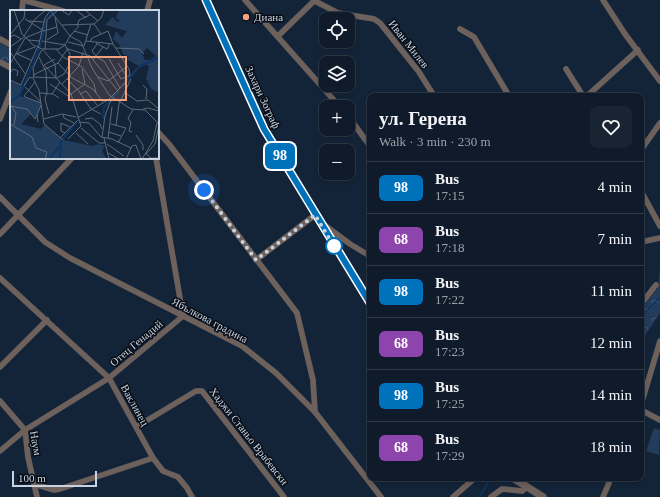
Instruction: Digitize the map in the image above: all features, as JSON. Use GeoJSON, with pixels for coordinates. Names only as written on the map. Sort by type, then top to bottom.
{"type":"FeatureCollection","features":[{"type":"Feature","properties":{"kind":"street"},"geometry":{"type":"LineString","coordinates":[[22,10],[23,0],[59,10]]}},
{"type":"Feature","properties":{"kind":"street"},"geometry":{"type":"LineString","coordinates":[[147,10],[150,0]]}},
{"type":"Feature","properties":{"kind":"street","name":"Захари Зограф"},"geometry":{"type":"LineString","coordinates":[[206,0],[264,129],[367,298]]}},
{"type":"Feature","properties":{"kind":"street"},"geometry":{"type":"LineString","coordinates":[[245,0],[334,100]]}},
{"type":"Feature","properties":{"kind":"street"},"geometry":{"type":"LineString","coordinates":[[278,36],[315,0]]}},
{"type":"Feature","properties":{"kind":"street","name":"Иван Милев"},"geometry":{"type":"LineString","coordinates":[[315,0],[338,13],[374,19],[380,23],[416,67],[432,93]]}},
{"type":"Feature","properties":{"kind":"street"},"geometry":{"type":"LineString","coordinates":[[603,0],[660,81]]}},
{"type":"Feature","properties":{"kind":"street"},"geometry":{"type":"LineString","coordinates":[[460,29],[474,37],[507,93]]}},
{"type":"Feature","properties":{"kind":"street"},"geometry":{"type":"LineString","coordinates":[[0,39],[10,44]]}},
{"type":"Feature","properties":{"kind":"street"},"geometry":{"type":"LineString","coordinates":[[591,93],[638,50]]}},
{"type":"Feature","properties":{"kind":"street"},"geometry":{"type":"LineString","coordinates":[[0,62],[10,67]]}},
{"type":"Feature","properties":{"kind":"street"},"geometry":{"type":"LineString","coordinates":[[566,69],[581,93]]}},
{"type":"Feature","properties":{"kind":"street"},"geometry":{"type":"LineString","coordinates":[[0,119],[10,94]]}},
{"type":"Feature","properties":{"kind":"street"},"geometry":{"type":"LineString","coordinates":[[644,146],[660,123]]}},
{"type":"Feature","properties":{"kind":"street"},"geometry":{"type":"LineString","coordinates":[[355,126],[367,142]]}},
{"type":"Feature","properties":{"kind":"street"},"geometry":{"type":"LineString","coordinates":[[159,133],[169,144],[297,313],[313,380],[315,412]]}},
{"type":"Feature","properties":{"kind":"street"},"geometry":{"type":"LineString","coordinates":[[0,234],[71,159]]}},
{"type":"Feature","properties":{"kind":"street"},"geometry":{"type":"LineString","coordinates":[[156,159],[183,316]]}},
{"type":"Feature","properties":{"kind":"street","name":"Ябълкова градина"},"geometry":{"type":"LineString","coordinates":[[0,197],[45,242],[70,258],[242,346],[276,373],[315,412],[367,479]]}},
{"type":"Feature","properties":{"kind":"street"},"geometry":{"type":"LineString","coordinates":[[644,197],[660,226]]}},
{"type":"Feature","properties":{"kind":"street"},"geometry":{"type":"LineString","coordinates":[[256,260],[317,218],[350,244],[367,254]]}},
{"type":"Feature","properties":{"kind":"street"},"geometry":{"type":"LineString","coordinates":[[644,241],[660,238]]}},
{"type":"Feature","properties":{"kind":"street","name":"Ваклинец"},"geometry":{"type":"LineString","coordinates":[[0,278],[109,378],[153,458],[163,470],[178,477],[188,488],[192,497]]}},
{"type":"Feature","properties":{"kind":"street"},"geometry":{"type":"LineString","coordinates":[[644,300],[656,286]]}},
{"type":"Feature","properties":{"kind":"street","name":"Отец Генадий"},"geometry":{"type":"LineString","coordinates":[[0,451],[25,430],[109,378],[183,316]]}},
{"type":"Feature","properties":{"kind":"street"},"geometry":{"type":"LineString","coordinates":[[0,367],[47,320]]}},
{"type":"Feature","properties":{"kind":"street"},"geometry":{"type":"LineString","coordinates":[[644,395],[660,341]]}},
{"type":"Feature","properties":{"kind":"street","name":"Хаджи Станьо Врабевски"},"geometry":{"type":"LineString","coordinates":[[136,427],[196,391],[202,391],[284,497]]}},
{"type":"Feature","properties":{"kind":"street","name":"Наум"},"geometry":{"type":"LineString","coordinates":[[0,400],[25,430],[37,497]]}},
{"type":"Feature","properties":{"kind":"street"},"geometry":{"type":"LineString","coordinates":[[644,412],[660,420]]}},
{"type":"Feature","properties":{"kind":"street"},"geometry":{"type":"LineString","coordinates":[[34,484],[54,490],[60,489],[153,458]]}},
{"type":"Feature","properties":{"kind":"street","name":"Ябълкова градина"},"geometry":{"type":"LineString","coordinates":[[369,481],[381,497]]}},
{"type":"Feature","properties":{"kind":"street"},"geometry":{"type":"LineString","coordinates":[[453,497],[472,481]]}},
{"type":"Feature","properties":{"kind":"street"},"geometry":{"type":"LineString","coordinates":[[518,481],[543,497]]}},
{"type":"Feature","properties":{"kind":"street"},"geometry":{"type":"LineString","coordinates":[[603,497],[610,481]]}},
{"type":"Feature","properties":{"kind":"street"},"geometry":{"type":"LineString","coordinates":[[491,497],[502,489],[522,491],[527,486]]}},
{"type":"Feature","properties":{"kind":"green space"},"geometry":{"type":"Polygon","coordinates":[[[0,43],[10,48],[10,65],[0,60],[0,43]]]}},
{"type":"Feature","properties":{"kind":"green space"},"geometry":{"type":"Polygon","coordinates":[[[660,268],[660,313],[644,337],[644,305],[658,288],[660,268]]]}},
{"type":"Feature","properties":{"kind":"green space"},"geometry":{"type":"Polygon","coordinates":[[[654,428],[660,430],[659,455],[646,451],[654,428]]]}},
{"type":"Feature","properties":{"kind":"waterway"},"geometry":{"type":"LineString","coordinates":[[644,314],[660,297]]}},
{"type":"Feature","properties":{"kind":"waterway"},"geometry":{"type":"LineString","coordinates":[[479,497],[489,481]]}},
{"type":"Feature","properties":{"kind":"bus line","name":"98"},"geometry":{"type":"LineString","coordinates":[[206,0],[264,129],[367,298]]}},
{"type":"Feature","properties":{"kind":"place","name":"Диана"},"geometry":{"type":"Point","coordinates":[246,17]}},
{"type":"Feature","properties":{"kind":"route"},"geometry":{"type":"LineString","coordinates":[[204,190],[256,260],[315,215],[334,246]]}}]}
